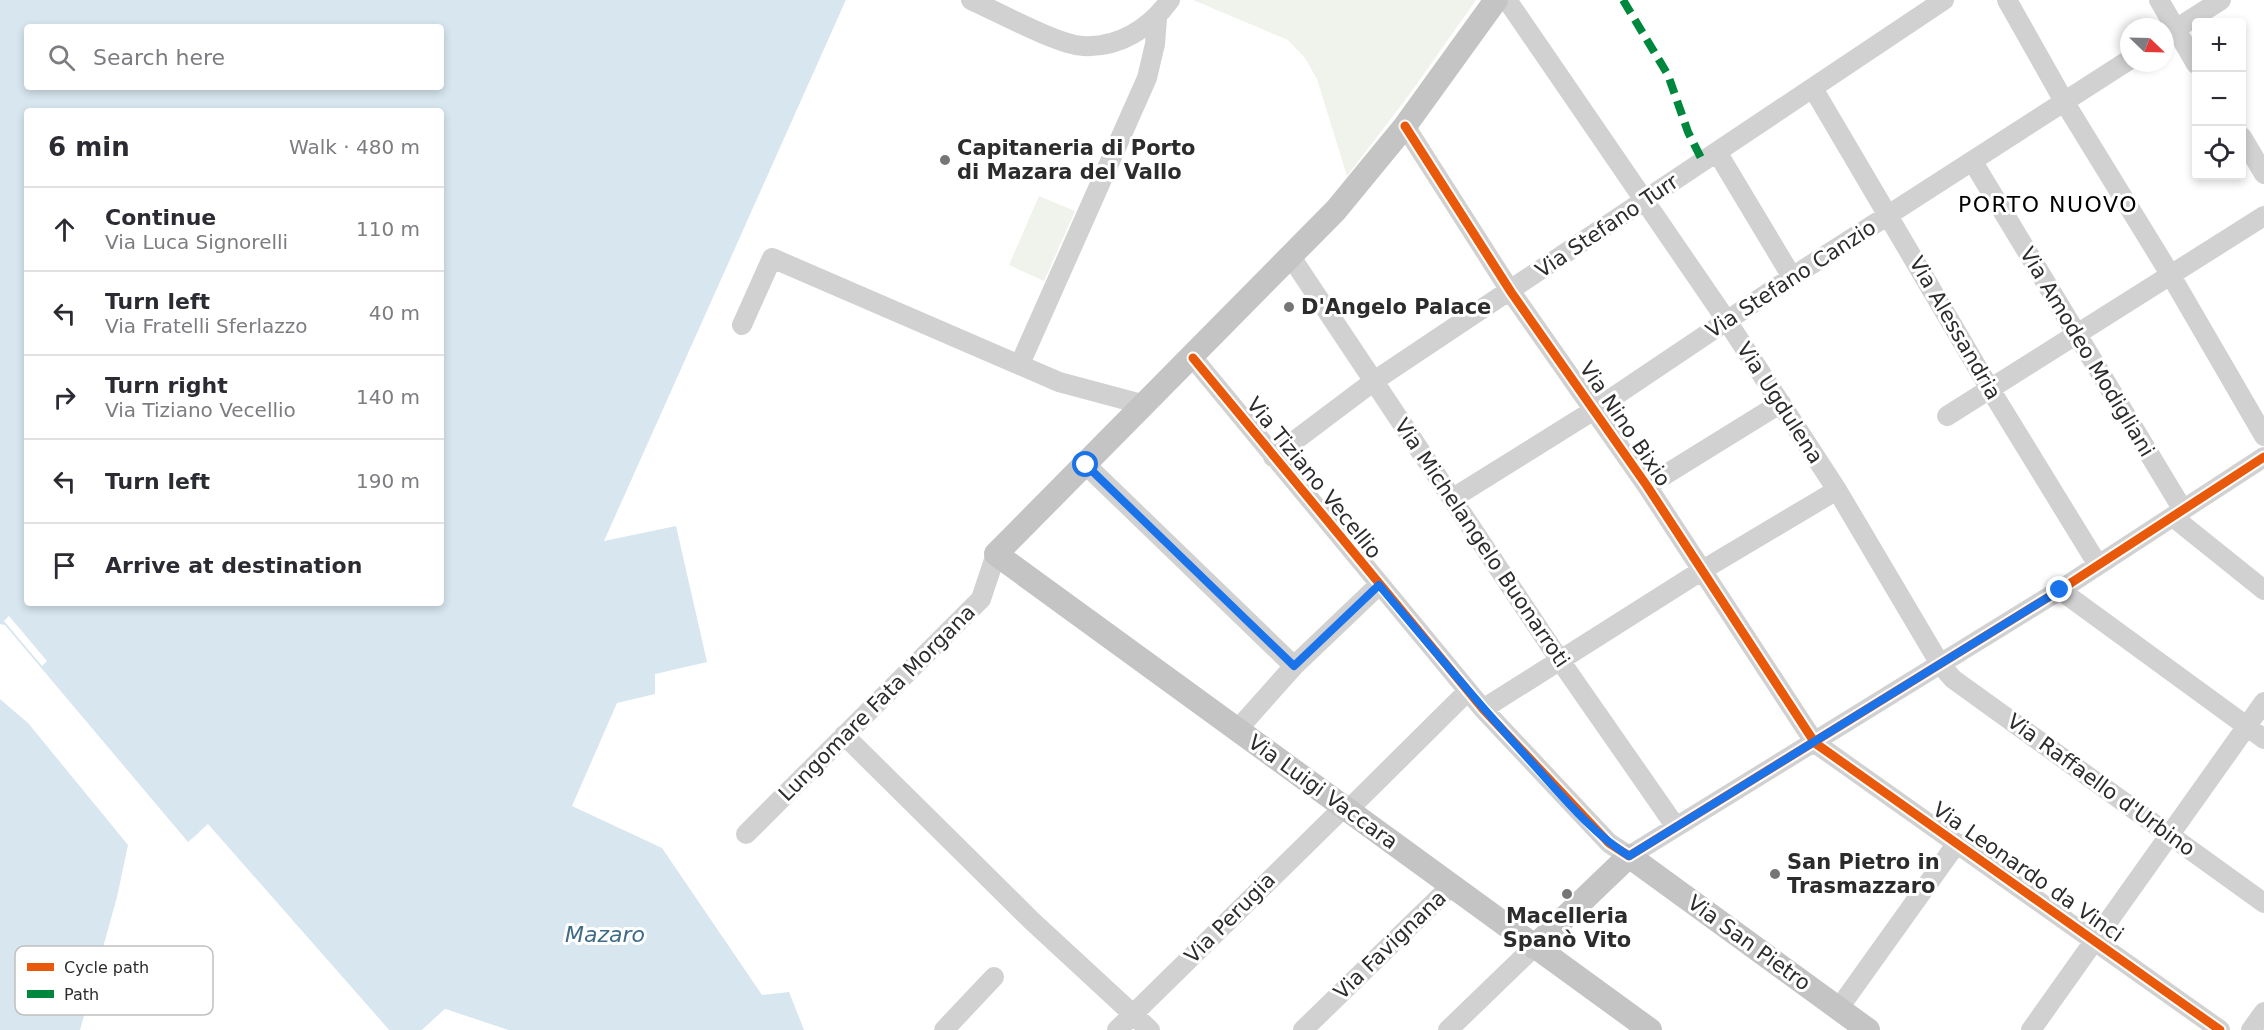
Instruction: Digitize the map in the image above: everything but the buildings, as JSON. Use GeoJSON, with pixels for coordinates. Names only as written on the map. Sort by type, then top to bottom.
{"type":"FeatureCollection","features":[{"type":"Feature","properties":{"kind":"main road","name":"Lungomare Fata Morgana"},"geometry":{"type":"LineString","coordinates":[[996,554],[1193,358],[1336,210],[1405,126],[1496,0]]}},
{"type":"Feature","properties":{"kind":"main road","name":"Via Luigi Vaccara"},"geometry":{"type":"LineString","coordinates":[[996,554],[1650,1030]]}},
{"type":"Feature","properties":{"kind":"main road"},"geometry":{"type":"LineString","coordinates":[[1534,947],[1629,856]]}},
{"type":"Feature","properties":{"kind":"main road","name":"Via San Pietro"},"geometry":{"type":"LineString","coordinates":[[1629,856],[1868,1030]]}},
{"type":"Feature","properties":{"kind":"street"},"geometry":{"type":"LineString","coordinates":[[971,0],[1050,36],[1082,46],[1113,42],[1137,32],[1156,19],[1170,0]]}},
{"type":"Feature","properties":{"kind":"street","name":"Via Ugdulena"},"geometry":{"type":"LineString","coordinates":[[1507,0],[1727,321],[1837,490],[1941,664]]}},
{"type":"Feature","properties":{"kind":"street","name":"Via Stefano Turr"},"geometry":{"type":"LineString","coordinates":[[1273,457],[1374,381],[1511,292],[1644,200],[1814,90],[1944,0]]}},
{"type":"Feature","properties":{"kind":"street"},"geometry":{"type":"LineString","coordinates":[[2007,0],[2065,104],[2170,274],[2264,436]]}},
{"type":"Feature","properties":{"kind":"street"},"geometry":{"type":"LineString","coordinates":[[2159,0],[2165,18]]}},
{"type":"Feature","properties":{"kind":"street"},"geometry":{"type":"LineString","coordinates":[[2174,29],[2221,0]]}},
{"type":"Feature","properties":{"kind":"street"},"geometry":{"type":"LineString","coordinates":[[1020,364],[1147,78],[1155,44],[1156,19]]}},
{"type":"Feature","properties":{"kind":"street"},"geometry":{"type":"LineString","coordinates":[[2174,37],[2192,59]]}},
{"type":"Feature","properties":{"kind":"street","name":"Via Stefano Canzio"},"geometry":{"type":"LineString","coordinates":[[1453,498],[1594,410],[1889,214],[2065,104],[2120,66]]}},
{"type":"Feature","properties":{"kind":"street","name":"Via Alessandria"},"geometry":{"type":"LineString","coordinates":[[1814,90],[1990,389],[2098,566]]}},
{"type":"Feature","properties":{"kind":"street","name":"Via Nino Bixio"},"geometry":{"type":"LineString","coordinates":[[1405,126],[1511,292],[1647,486],[1815,743]]}},
{"type":"Feature","properties":{"kind":"street"},"geometry":{"type":"LineString","coordinates":[[2246,145],[2264,174]]}},
{"type":"Feature","properties":{"kind":"street"},"geometry":{"type":"LineString","coordinates":[[1717,152],[1792,278]]}},
{"type":"Feature","properties":{"kind":"street","name":"Via Amodeo Modigliani"},"geometry":{"type":"LineString","coordinates":[[1973,162],[2078,336],[2178,514]]}},
{"type":"Feature","properties":{"kind":"street"},"geometry":{"type":"LineString","coordinates":[[1947,416],[2078,336],[2170,274],[2264,216]]}},
{"type":"Feature","properties":{"kind":"street","name":"Via Michelangelo Buonarroti"},"geometry":{"type":"LineString","coordinates":[[1291,256],[1559,659],[1676,827]]}},
{"type":"Feature","properties":{"kind":"street"},"geometry":{"type":"LineString","coordinates":[[742,325],[772,258],[1059,381],[1145,405]]}},
{"type":"Feature","properties":{"kind":"street","name":"Via Tiziano Vecellio"},"geometry":{"type":"LineString","coordinates":[[1193,358],[1468,692],[1609,843],[1629,856]]}},
{"type":"Feature","properties":{"kind":"street"},"geometry":{"type":"LineString","coordinates":[[1647,486],[1780,403]]}},
{"type":"Feature","properties":{"kind":"street"},"geometry":{"type":"LineString","coordinates":[[1629,856],[1815,743],[2262,461]]}},
{"type":"Feature","properties":{"kind":"street"},"geometry":{"type":"LineString","coordinates":[[1086,465],[1294,666]]}},
{"type":"Feature","properties":{"kind":"street"},"geometry":{"type":"LineString","coordinates":[[1483,709],[1701,571],[1837,490]]}},
{"type":"Feature","properties":{"kind":"street"},"geometry":{"type":"LineString","coordinates":[[2178,514],[2264,590]]}},
{"type":"Feature","properties":{"kind":"street","name":"Lungomare Fata Morgana"},"geometry":{"type":"LineString","coordinates":[[746,834],[981,599],[996,554]]}},
{"type":"Feature","properties":{"kind":"street"},"geometry":{"type":"LineString","coordinates":[[1238,729],[1294,666],[1379,585]]}},
{"type":"Feature","properties":{"kind":"street"},"geometry":{"type":"LineString","coordinates":[[2060,590],[2264,739]]}},
{"type":"Feature","properties":{"kind":"street","name":"Via Raffaello d'Urbino"},"geometry":{"type":"LineString","coordinates":[[1941,664],[1953,679],[2264,903]]}},
{"type":"Feature","properties":{"kind":"street","name":"Via Perugia"},"geometry":{"type":"LineString","coordinates":[[1117,1030],[1468,692]]}},
{"type":"Feature","properties":{"kind":"street"},"geometry":{"type":"LineString","coordinates":[[2031,1030],[2096,942],[2169,834],[2264,702]]}},
{"type":"Feature","properties":{"kind":"street"},"geometry":{"type":"LineString","coordinates":[[844,735],[1032,921],[1150,1030]]}},
{"type":"Feature","properties":{"kind":"street","name":"Via Leonardo da Vinci"},"geometry":{"type":"LineString","coordinates":[[1815,743],[2220,1030]]}},
{"type":"Feature","properties":{"kind":"street"},"geometry":{"type":"LineString","coordinates":[[1839,1008],[1957,843]]}},
{"type":"Feature","properties":{"kind":"street","name":"Via Favignana"},"geometry":{"type":"LineString","coordinates":[[1303,1030],[1451,886]]}},
{"type":"Feature","properties":{"kind":"street"},"geometry":{"type":"LineString","coordinates":[[1448,1030],[1534,947]]}},
{"type":"Feature","properties":{"kind":"street"},"geometry":{"type":"LineString","coordinates":[[944,1030],[994,977]]}},
{"type":"Feature","properties":{"kind":"street"},"geometry":{"type":"LineString","coordinates":[[2251,1030],[2264,1012]]}},
{"type":"Feature","properties":{"kind":"shaded area"},"geometry":{"type":"Polygon","coordinates":[[[1193,0],[1476,0],[1409,95],[1347,176],[1317,79],[1305,58],[1288,40],[1193,0]]]}},
{"type":"Feature","properties":{"kind":"shaded area"},"geometry":{"type":"Polygon","coordinates":[[[1039,196],[1075,211],[1044,281],[1009,265],[1039,196]]]}},
{"type":"Feature","properties":{"kind":"water","name":"Mazaro"},"geometry":{"type":"Polygon","coordinates":[[[0,0],[846,0],[604,541],[676,526],[707,662],[655,674],[655,694],[617,703],[572,806],[662,848],[762,995],[789,992],[804,1030],[508,1030],[445,1009],[422,1030],[389,1030],[208,825],[188,842],[5,625],[0,624],[0,0]]]}},
{"type":"Feature","properties":{"kind":"water"},"geometry":{"type":"Polygon","coordinates":[[[0,699],[28,723],[128,845],[103,946],[15,946],[15,1015],[84,1015],[80,1030],[0,1030],[0,699]]]}},
{"type":"Feature","properties":{"kind":"pier"},"geometry":{"type":"Polygon","coordinates":[[[846,0],[848,1],[706,320],[704,319],[846,0]]]}},
{"type":"Feature","properties":{"kind":"pier"},"geometry":{"type":"Polygon","coordinates":[[[9,616],[47,661],[42,666],[4,621],[9,616]]]}},
{"type":"Feature","properties":{"kind":"pier"},"geometry":{"type":"Polygon","coordinates":[[[208,824],[389,1030],[385,1030],[207,828],[201,835],[199,832],[208,824]]]}},
{"type":"Feature","properties":{"kind":"pier"},"geometry":{"type":"Polygon","coordinates":[[[445,1009],[508,1030],[499,1030],[445,1013],[426,1030],[422,1030],[445,1009]]]}},
{"type":"Feature","properties":{"kind":"marked path"},"geometry":{"type":"LineString","coordinates":[[1623,0],[1668,75],[1688,132],[1703,162]]}},
{"type":"Feature","properties":{"kind":"cycle path"},"geometry":{"type":"LineString","coordinates":[[1405,126],[1511,292],[1647,486],[1815,743],[2220,1030]]}},
{"type":"Feature","properties":{"kind":"cycle path"},"geometry":{"type":"LineString","coordinates":[[1193,358],[1483,709],[1609,843],[1629,856],[2060,590],[2264,457]]}},
{"type":"Feature","properties":{"kind":"place","name":"Capitaneria di Porto di Mazara del Vallo"},"geometry":{"type":"Point","coordinates":[945,160]}},
{"type":"Feature","properties":{"kind":"place","name":"D'Angelo Palace"},"geometry":{"type":"Point","coordinates":[1289,307]}},
{"type":"Feature","properties":{"kind":"place","name":"San Pietro in Trasmazzaro"},"geometry":{"type":"Point","coordinates":[1775,874]}},
{"type":"Feature","properties":{"kind":"place","name":"Macelleria Spanò Vito"},"geometry":{"type":"Point","coordinates":[1567,894]}},
{"type":"Feature","properties":{"kind":"district","name":"PORTO NUOVO"},"geometry":{"type":"Point","coordinates":[2048,204]}},
{"type":"Feature","properties":{"kind":"route"},"geometry":{"type":"LineString","coordinates":[[1086,465],[1294,666],[1379,585],[1483,709],[1555,788],[1609,843],[1629,856],[2060,590]]}}]}
